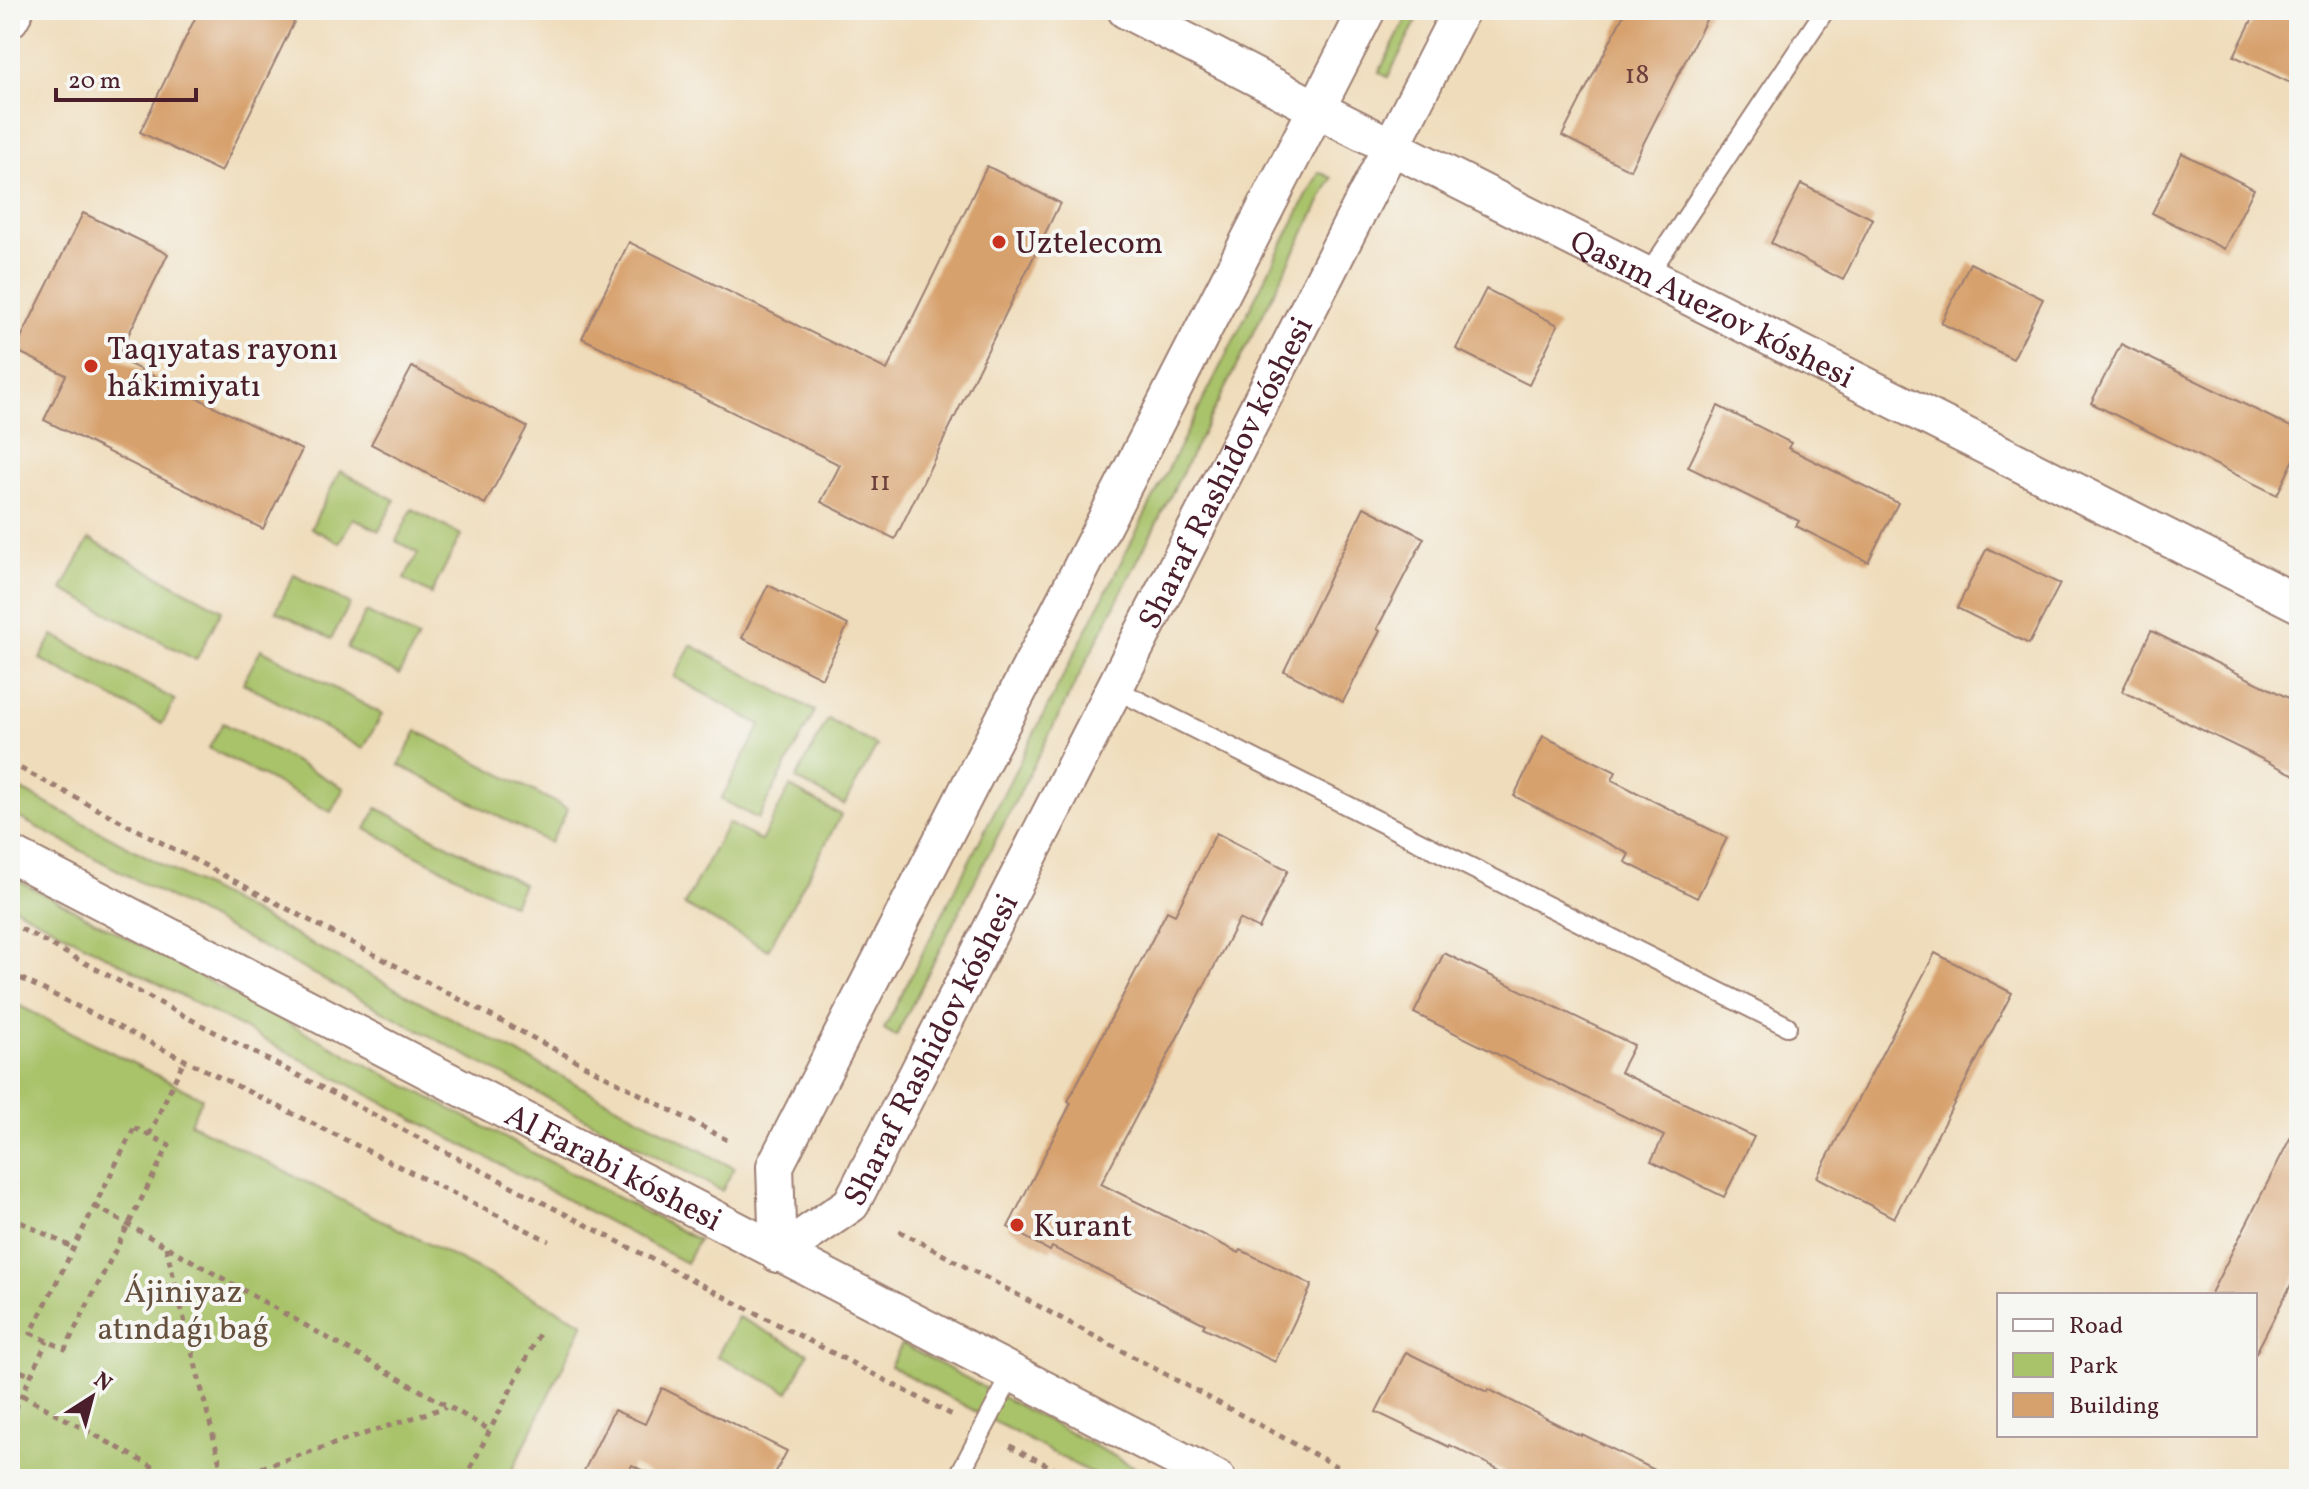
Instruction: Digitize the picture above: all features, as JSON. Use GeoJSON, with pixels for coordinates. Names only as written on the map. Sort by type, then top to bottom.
{"type":"FeatureCollection","features":[{"type":"Feature","properties":{"kind":"street"},"geometry":{"type":"LineString","coordinates":[[10,19],[15,10]]}},
{"type":"Feature","properties":{"kind":"street","name":"Qasım Auezov kóshesi"},"geometry":{"type":"LineString","coordinates":[[1126,10],[2299,604]]}},
{"type":"Feature","properties":{"kind":"street"},"geometry":{"type":"LineString","coordinates":[[778,1254],[775,1166],[1367,10]]}},
{"type":"Feature","properties":{"kind":"street","name":"Sharaf Rashidov kóshesi"},"geometry":{"type":"LineString","coordinates":[[778,1254],[851,1204],[1461,10]]}},
{"type":"Feature","properties":{"kind":"street","name":"Al Farabi kóshesi"},"geometry":{"type":"LineString","coordinates":[[10,854],[1217,1479]]}},
{"type":"Feature","properties":{"kind":"lane"},"geometry":{"type":"LineString","coordinates":[[1647,276],[1825,10]]}},
{"type":"Feature","properties":{"kind":"lane"},"geometry":{"type":"LineString","coordinates":[[1115,689],[1787,1026]]}},
{"type":"Feature","properties":{"kind":"lane"},"geometry":{"type":"LineString","coordinates":[[957,1479],[1012,1374]]}},
{"type":"Feature","properties":{"kind":"path"},"geometry":{"type":"LineString","coordinates":[[10,763],[731,1142]]}},
{"type":"Feature","properties":{"kind":"path"},"geometry":{"type":"LineString","coordinates":[[10,923],[1074,1479]]}},
{"type":"Feature","properties":{"kind":"path"},"geometry":{"type":"LineString","coordinates":[[10,973],[549,1241]]}},
{"type":"Feature","properties":{"kind":"path"},"geometry":{"type":"LineString","coordinates":[[149,1136],[184,1060]]}},
{"type":"Feature","properties":{"kind":"path"},"geometry":{"type":"LineString","coordinates":[[134,1128],[149,1136],[169,1145],[65,1349],[31,1333],[134,1128]]}},
{"type":"Feature","properties":{"kind":"path"},"geometry":{"type":"LineString","coordinates":[[95,1206],[490,1430]]}},
{"type":"Feature","properties":{"kind":"path"},"geometry":{"type":"LineString","coordinates":[[10,1217],[74,1248]]}},
{"type":"Feature","properties":{"kind":"path"},"geometry":{"type":"LineString","coordinates":[[899,1231],[1360,1479]]}},
{"type":"Feature","properties":{"kind":"path"},"geometry":{"type":"LineString","coordinates":[[166,1246],[226,1479],[448,1406]]}},
{"type":"Feature","properties":{"kind":"path"},"geometry":{"type":"LineString","coordinates":[[465,1479],[539,1334]]}},
{"type":"Feature","properties":{"kind":"path"},"geometry":{"type":"LineString","coordinates":[[10,1420],[48,1341]]}},
{"type":"Feature","properties":{"kind":"path"},"geometry":{"type":"LineString","coordinates":[[10,1366],[31,1376]]}},
{"type":"Feature","properties":{"kind":"path"},"geometry":{"type":"LineString","coordinates":[[22,1395],[175,1479]]}},
{"type":"Feature","properties":{"kind":"green space"},"geometry":{"type":"Polygon","coordinates":[[[1411,10],[1422,10],[1388,77],[1379,72],[1411,10]]]}},
{"type":"Feature","properties":{"kind":"green space"},"geometry":{"type":"Polygon","coordinates":[[[1319,172],[1332,178],[896,1036],[884,1029],[1319,172]]]}},
{"type":"Feature","properties":{"kind":"green space"},"geometry":{"type":"Polygon","coordinates":[[[340,471],[395,500],[379,531],[353,518],[339,543],[311,528],[340,471]]]}},
{"type":"Feature","properties":{"kind":"green space"},"geometry":{"type":"Polygon","coordinates":[[[412,509],[461,535],[431,594],[404,579],[418,553],[396,541],[412,509]]]}},
{"type":"Feature","properties":{"kind":"green space"},"geometry":{"type":"Polygon","coordinates":[[[89,539],[222,610],[196,660],[62,589],[89,539]]]}},
{"type":"Feature","properties":{"kind":"green space"},"geometry":{"type":"Polygon","coordinates":[[[294,575],[350,604],[331,639],[276,611],[294,575]]]}},
{"type":"Feature","properties":{"kind":"green space"},"geometry":{"type":"Polygon","coordinates":[[[366,612],[418,638],[399,675],[347,648],[366,612]]]}},
{"type":"Feature","properties":{"kind":"green space"},"geometry":{"type":"Polygon","coordinates":[[[53,635],[175,700],[162,724],[40,659],[53,635]]]}},
{"type":"Feature","properties":{"kind":"green space"},"geometry":{"type":"Polygon","coordinates":[[[691,645],[815,711],[758,819],[721,799],[761,725],[674,677],[691,645]]]}},
{"type":"Feature","properties":{"kind":"green space"},"geometry":{"type":"Polygon","coordinates":[[[261,649],[382,714],[363,749],[243,683],[261,649]]]}},
{"type":"Feature","properties":{"kind":"green space"},"geometry":{"type":"Polygon","coordinates":[[[828,719],[877,746],[844,805],[796,779],[828,719]]]}},
{"type":"Feature","properties":{"kind":"green space"},"geometry":{"type":"Polygon","coordinates":[[[223,723],[344,788],[331,812],[209,748],[223,723]]]}},
{"type":"Feature","properties":{"kind":"green space"},"geometry":{"type":"Polygon","coordinates":[[[417,731],[568,809],[550,843],[399,765],[417,731]]]}},
{"type":"Feature","properties":{"kind":"green space"},"geometry":{"type":"Polygon","coordinates":[[[10,784],[734,1168],[722,1191],[10,813],[10,784]]]}},
{"type":"Feature","properties":{"kind":"green space"},"geometry":{"type":"Polygon","coordinates":[[[790,787],[841,815],[768,950],[684,905],[728,823],[761,841],[790,787]]]}},
{"type":"Feature","properties":{"kind":"green space"},"geometry":{"type":"Polygon","coordinates":[[[377,808],[523,884],[513,905],[366,829],[377,808]]]}},
{"type":"Feature","properties":{"kind":"green space"},"geometry":{"type":"Polygon","coordinates":[[[10,876],[698,1240],[686,1263],[10,905],[10,876]]]}},
{"type":"Feature","properties":{"kind":"green space","name":"Ájiniyaz atındaǵı baǵ"},"geometry":{"type":"Polygon","coordinates":[[[10,1001],[202,1098],[190,1123],[584,1323],[508,1479],[10,1479],[10,1001]]]}},
{"type":"Feature","properties":{"kind":"green space"},"geometry":{"type":"Polygon","coordinates":[[[738,1317],[808,1353],[789,1392],[717,1356],[738,1317]]]}},
{"type":"Feature","properties":{"kind":"green space"},"geometry":{"type":"Polygon","coordinates":[[[902,1344],[1157,1479],[1102,1479],[890,1366],[902,1344]]]}},
{"type":"Feature","properties":{"kind":"building"},"geometry":{"type":"Polygon","coordinates":[[[199,10],[300,10],[221,172],[140,132],[199,10]]]}},
{"type":"Feature","properties":{"kind":"building"},"geometry":{"type":"Polygon","coordinates":[[[1626,10],[1711,10],[1630,170],[1562,136],[1626,10]]]}},
{"type":"Feature","properties":{"kind":"building"},"geometry":{"type":"Polygon","coordinates":[[[2257,10],[2299,10],[2299,87],[2234,56],[2257,10]]]}},
{"type":"Feature","properties":{"kind":"building"},"geometry":{"type":"Polygon","coordinates":[[[2182,153],[2254,189],[2224,249],[2152,213],[2182,153]]]}},
{"type":"Feature","properties":{"kind":"building"},"geometry":{"type":"Polygon","coordinates":[[[987,166],[1060,203],[895,539],[821,502],[840,465],[582,338],[629,242],[887,370],[987,166]]]}},
{"type":"Feature","properties":{"kind":"building"},"geometry":{"type":"Polygon","coordinates":[[[1801,184],[1873,219],[1843,280],[1771,243],[1801,184]]]}},
{"type":"Feature","properties":{"kind":"building","name":"Taqıyatas rayonı hákimiyatı"},"geometry":{"type":"Polygon","coordinates":[[[83,213],[168,254],[117,358],[302,450],[263,529],[44,420],[66,375],[15,350],[83,213]]]}},
{"type":"Feature","properties":{"kind":"building"},"geometry":{"type":"Polygon","coordinates":[[[1970,263],[2043,299],[2013,359],[1941,323],[1970,263]]]}},
{"type":"Feature","properties":{"kind":"building"},"geometry":{"type":"Polygon","coordinates":[[[1486,289],[1558,325],[1529,385],[1456,349],[1486,289]]]}},
{"type":"Feature","properties":{"kind":"building"},"geometry":{"type":"Polygon","coordinates":[[[2121,344],[2299,431],[2299,449],[2277,495],[2091,403],[2121,344]]]}},
{"type":"Feature","properties":{"kind":"building"},"geometry":{"type":"Polygon","coordinates":[[[412,367],[527,427],[485,504],[371,444],[412,367]]]}},
{"type":"Feature","properties":{"kind":"building"},"geometry":{"type":"Polygon","coordinates":[[[1718,406],[1791,443],[1788,448],[1898,503],[1868,562],[1796,526],[1799,521],[1688,467],[1718,406]]]}},
{"type":"Feature","properties":{"kind":"building"},"geometry":{"type":"Polygon","coordinates":[[[1364,507],[1424,538],[1343,702],[1284,671],[1364,507]]]}},
{"type":"Feature","properties":{"kind":"building"},"geometry":{"type":"Polygon","coordinates":[[[1987,548],[2060,584],[2029,644],[1957,608],[1987,548]]]}},
{"type":"Feature","properties":{"kind":"building"},"geometry":{"type":"Polygon","coordinates":[[[768,585],[848,625],[822,678],[742,638],[768,585]]]}},
{"type":"Feature","properties":{"kind":"building"},"geometry":{"type":"Polygon","coordinates":[[[2151,631],[2299,703],[2299,777],[2122,691],[2151,631]]]}},
{"type":"Feature","properties":{"kind":"building"},"geometry":{"type":"Polygon","coordinates":[[[1543,736],[1616,772],[1612,780],[1727,838],[1697,898],[1625,862],[1629,854],[1514,796],[1543,736]]]}},
{"type":"Feature","properties":{"kind":"building"},"geometry":{"type":"Polygon","coordinates":[[[1216,833],[1288,870],[1259,929],[1239,919],[1101,1184],[1239,1253],[1241,1250],[1312,1285],[1275,1362],[1052,1247],[1050,1251],[1008,1227],[1071,1103],[1068,1101],[1167,911],[1175,915],[1216,833]]]}},
{"type":"Feature","properties":{"kind":"building"},"geometry":{"type":"Polygon","coordinates":[[[1444,953],[1634,1045],[1620,1072],[1754,1137],[1724,1197],[1651,1161],[1664,1136],[1414,1013],[1444,953]]]}},
{"type":"Feature","properties":{"kind":"building"},"geometry":{"type":"Polygon","coordinates":[[[1935,953],[2012,993],[1894,1218],[1817,1177],[1935,953]]]}},
{"type":"Feature","properties":{"kind":"building"},"geometry":{"type":"Polygon","coordinates":[[[2299,1121],[2299,1269],[2257,1351],[2257,1293],[2211,1293],[2299,1121]]]}},
{"type":"Feature","properties":{"kind":"building"},"geometry":{"type":"Polygon","coordinates":[[[1406,1352],[1673,1479],[1518,1479],[1449,1447],[1376,1412],[1406,1352]]]}},
{"type":"Feature","properties":{"kind":"building"},"geometry":{"type":"Polygon","coordinates":[[[662,1388],[787,1451],[772,1479],[660,1479],[632,1465],[625,1479],[580,1479],[614,1410],[645,1424],[662,1388]]]}},
{"type":"Feature","properties":{"kind":"place","name":"Uztelecom"},"geometry":{"type":"Point","coordinates":[999,242]}},
{"type":"Feature","properties":{"kind":"place","name":"Taqıyatas rayonı hákimiyatı"},"geometry":{"type":"Point","coordinates":[91,366]}},
{"type":"Feature","properties":{"kind":"place","name":"Kurant"},"geometry":{"type":"Point","coordinates":[1017,1225]}}]}
